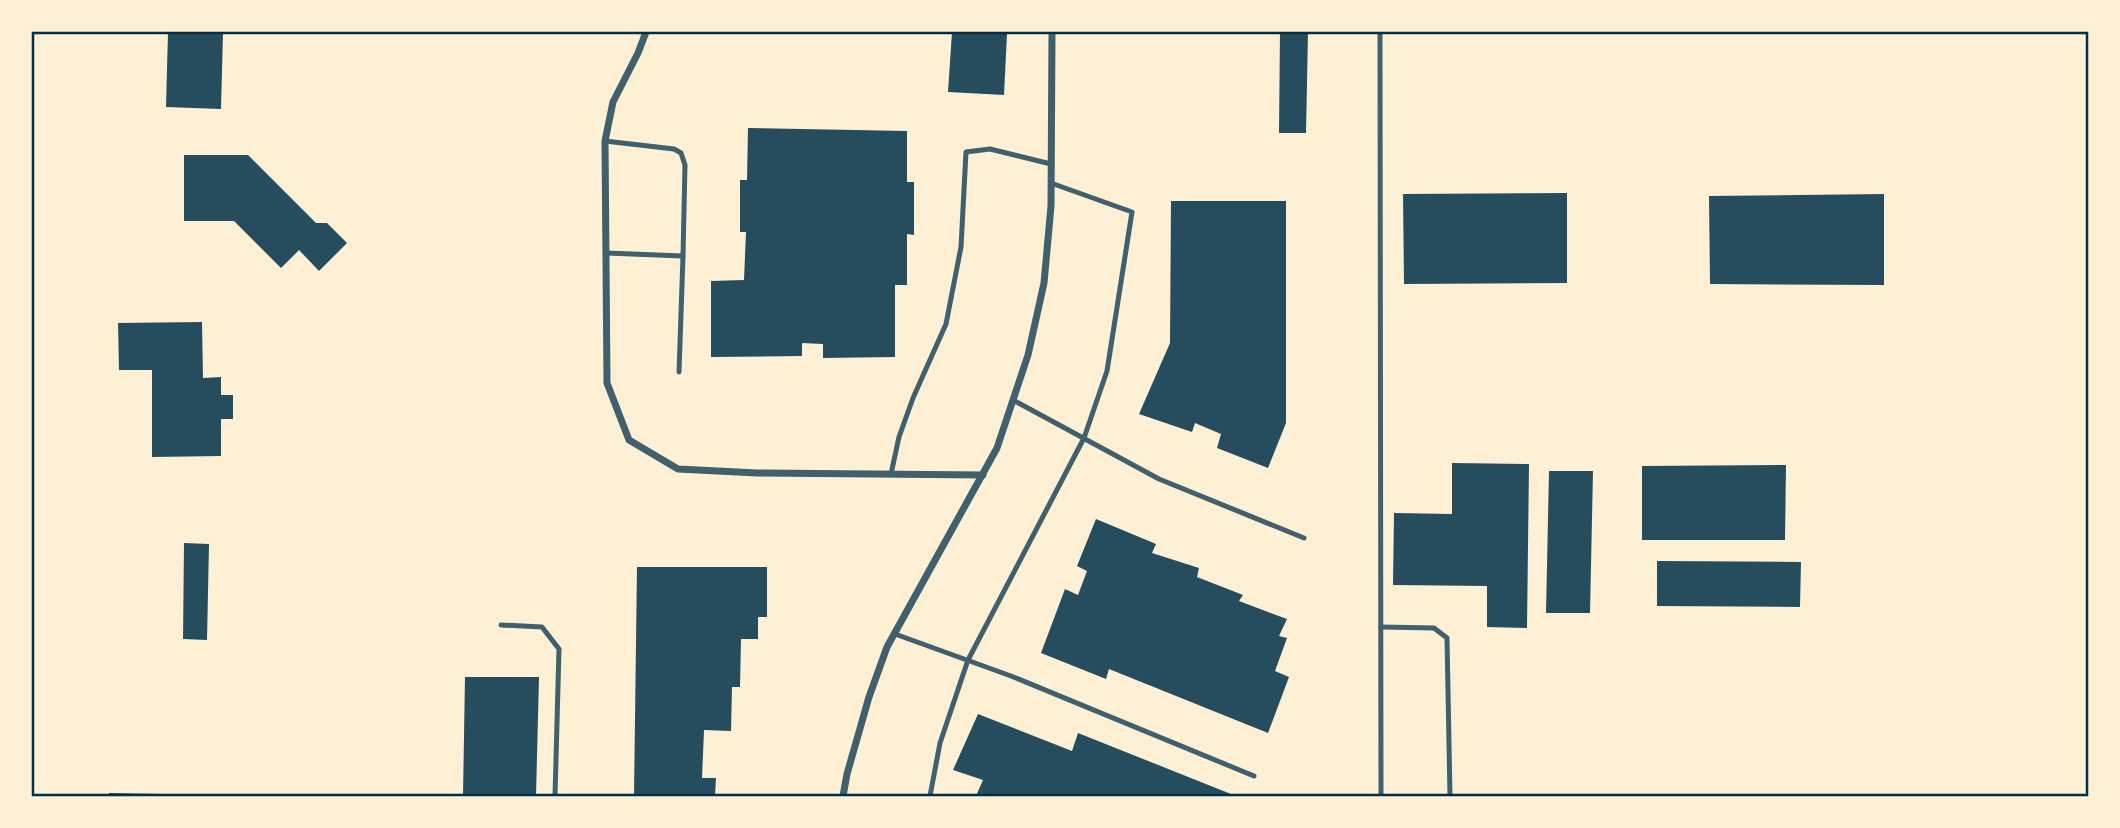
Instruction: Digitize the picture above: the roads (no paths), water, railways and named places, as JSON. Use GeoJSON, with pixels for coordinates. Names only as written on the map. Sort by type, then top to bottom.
{"type":"FeatureCollection","features":[{"type":"Feature","properties":{"kind":"street"},"geometry":{"type":"LineString","coordinates":[[646,32],[613,102],[605,141],[607,383],[629,440],[678,470],[983,475]]}},
{"type":"Feature","properties":{"kind":"street"},"geometry":{"type":"LineString","coordinates":[[843,796],[869,697],[887,647],[997,448],[1028,355],[1044,283],[1051,183],[1052,32]]}},
{"type":"Feature","properties":{"kind":"lane"},"geometry":{"type":"LineString","coordinates":[[1380,32],[1381,796]]}},
{"type":"Feature","properties":{"kind":"lane"},"geometry":{"type":"LineString","coordinates":[[605,141],[667,147],[681,153],[685,165],[679,372]]}},
{"type":"Feature","properties":{"kind":"lane"},"geometry":{"type":"LineString","coordinates":[[891,474],[899,437],[913,398],[946,324],[961,247],[966,152],[990,149],[1051,164]]}},
{"type":"Feature","properties":{"kind":"lane"},"geometry":{"type":"LineString","coordinates":[[930,796],[940,743],[968,660],[1084,438],[1107,371],[1132,212],[1051,183]]}},
{"type":"Feature","properties":{"kind":"lane"},"geometry":{"type":"LineString","coordinates":[[606,253],[683,256]]}},
{"type":"Feature","properties":{"kind":"lane"},"geometry":{"type":"LineString","coordinates":[[1013,400],[1159,479],[1304,538]]}},
{"type":"Feature","properties":{"kind":"lane"},"geometry":{"type":"LineString","coordinates":[[501,625],[541,626],[559,649],[555,796]]}},
{"type":"Feature","properties":{"kind":"lane"},"geometry":{"type":"LineString","coordinates":[[1381,626],[1434,628],[1447,638],[1450,796]]}},
{"type":"Feature","properties":{"kind":"lane"},"geometry":{"type":"LineString","coordinates":[[895,634],[968,660],[1254,776]]}}]}
